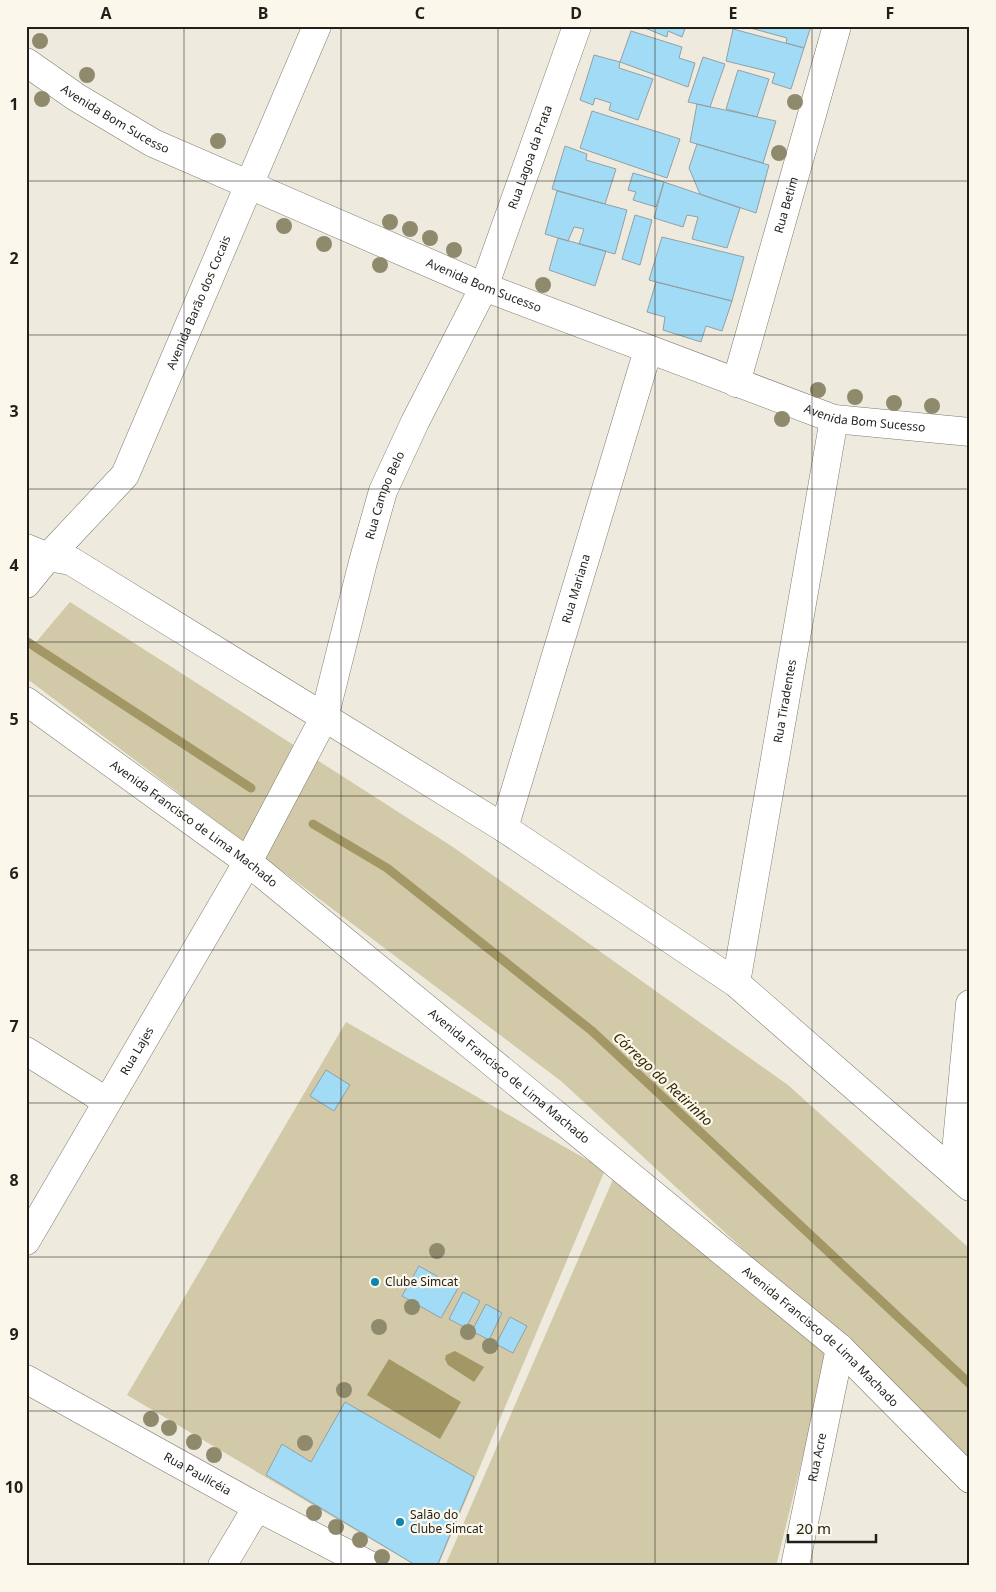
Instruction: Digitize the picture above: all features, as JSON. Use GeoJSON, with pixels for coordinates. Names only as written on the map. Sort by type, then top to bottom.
{"type":"FeatureCollection","features":[{"type":"Feature","properties":{"kind":"street","name":"Avenida Barão dos Cocais"},"geometry":{"type":"LineString","coordinates":[[26,584],[37,552],[125,475],[317,26]]}},
{"type":"Feature","properties":{"kind":"street","name":"Rua Lagoa da Prata"},"geometry":{"type":"LineString","coordinates":[[484,287],[577,26]]}},
{"type":"Feature","properties":{"kind":"street","name":"Rua Betim"},"geometry":{"type":"LineString","coordinates":[[736,384],[837,26]]}},
{"type":"Feature","properties":{"kind":"street","name":"Avenida Bom Sucesso"},"geometry":{"type":"LineString","coordinates":[[26,62],[76,97],[153,143],[484,287],[736,384],[834,419],[970,432]]}},
{"type":"Feature","properties":{"kind":"street","name":"Rua Campo Belo"},"geometry":{"type":"LineString","coordinates":[[248,862],[324,718],[363,562],[384,491],[415,422],[484,287]]}},
{"type":"Feature","properties":{"kind":"street","name":"Rua Mariana"},"geometry":{"type":"LineString","coordinates":[[504,828],[648,350]]}},
{"type":"Feature","properties":{"kind":"street","name":"Rua Tiradentes"},"geometry":{"type":"LineString","coordinates":[[736,983],[834,419]]}},
{"type":"Feature","properties":{"kind":"street"},"geometry":{"type":"LineString","coordinates":[[37,552],[71,561],[504,828],[736,983],[962,1180]]}},
{"type":"Feature","properties":{"kind":"street","name":"Avenida Francisco de Lima Machado"},"geometry":{"type":"LineString","coordinates":[[26,701],[248,862],[840,1348],[970,1479]]}},
{"type":"Feature","properties":{"kind":"street","name":"Rua Lajes"},"geometry":{"type":"LineString","coordinates":[[26,1241],[106,1101],[248,862]]}},
{"type":"Feature","properties":{"kind":"street"},"geometry":{"type":"LineString","coordinates":[[962,1180],[970,1004]]}},
{"type":"Feature","properties":{"kind":"street"},"geometry":{"type":"LineString","coordinates":[[26,1052],[106,1101]]}},
{"type":"Feature","properties":{"kind":"street","name":"Rua Acre"},"geometry":{"type":"LineString","coordinates":[[795,1566],[840,1348]]}},
{"type":"Feature","properties":{"kind":"street","name":"Rua Paulicéia"},"geometry":{"type":"LineString","coordinates":[[26,1379],[257,1507],[371,1566]]}},
{"type":"Feature","properties":{"kind":"street"},"geometry":{"type":"LineString","coordinates":[[222,1566],[257,1507]]}},
{"type":"Feature","properties":{"kind":"shaded area"},"geometry":{"type":"Polygon","coordinates":[[[70,602],[453,847],[788,1085],[970,1249],[970,1459],[561,1081],[26,678],[26,654],[70,602]]]}},
{"type":"Feature","properties":{"kind":"shaded area","name":"Clube Simcat"},"geometry":{"type":"Polygon","coordinates":[[[346,1022],[605,1170],[438,1566],[416,1566],[127,1395],[346,1022]]]}},
{"type":"Feature","properties":{"kind":"shaded area"},"geometry":{"type":"Polygon","coordinates":[[[614,1177],[829,1350],[776,1566],[445,1566],[614,1177]]]}},
{"type":"Feature","properties":{"kind":"shaded area"},"geometry":{"type":"Polygon","coordinates":[[[455,1351],[484,1367],[474,1382],[448,1365],[445,1359],[446,1355],[455,1351]]]}},
{"type":"Feature","properties":{"kind":"shaded area"},"geometry":{"type":"Polygon","coordinates":[[[389,1359],[461,1402],[440,1439],[367,1395],[389,1359]]]}},
{"type":"Feature","properties":{"kind":"building"},"geometry":{"type":"Polygon","coordinates":[[[640,26],[686,26],[682,37],[668,31],[667,37],[640,26]]]}},
{"type":"Feature","properties":{"kind":"building"},"geometry":{"type":"Polygon","coordinates":[[[743,26],[811,26],[804,48],[786,43],[787,38],[743,26]]]}},
{"type":"Feature","properties":{"kind":"building"},"geometry":{"type":"Polygon","coordinates":[[[733,29],[804,48],[791,89],[772,83],[775,73],[726,61],[733,29]]]}},
{"type":"Feature","properties":{"kind":"building"},"geometry":{"type":"Polygon","coordinates":[[[631,31],[682,47],[679,58],[695,63],[688,87],[620,62],[631,31]]]}},
{"type":"Feature","properties":{"kind":"building"},"geometry":{"type":"Polygon","coordinates":[[[594,55],[620,62],[619,68],[653,79],[638,120],[609,110],[611,103],[595,98],[593,105],[580,100],[594,55]]]}},
{"type":"Feature","properties":{"kind":"building"},"geometry":{"type":"Polygon","coordinates":[[[703,57],[725,64],[710,107],[688,102],[703,57]]]}},
{"type":"Feature","properties":{"kind":"building"},"geometry":{"type":"Polygon","coordinates":[[[738,70],[769,79],[757,117],[726,109],[738,70]]]}},
{"type":"Feature","properties":{"kind":"building"},"geometry":{"type":"Polygon","coordinates":[[[697,104],[776,121],[763,163],[690,142],[697,104]]]}},
{"type":"Feature","properties":{"kind":"building"},"geometry":{"type":"Polygon","coordinates":[[[592,111],[680,139],[667,178],[580,148],[592,111]]]}},
{"type":"Feature","properties":{"kind":"building"},"geometry":{"type":"Polygon","coordinates":[[[697,144],[769,165],[756,213],[700,194],[689,168],[697,144]]]}},
{"type":"Feature","properties":{"kind":"building"},"geometry":{"type":"Polygon","coordinates":[[[565,146],[587,154],[586,160],[616,169],[605,204],[552,189],[565,146]]]}},
{"type":"Feature","properties":{"kind":"building"},"geometry":{"type":"Polygon","coordinates":[[[633,173],[664,182],[656,207],[633,200],[636,192],[628,190],[633,173]]]}},
{"type":"Feature","properties":{"kind":"building"},"geometry":{"type":"Polygon","coordinates":[[[664,182],[740,208],[727,248],[692,239],[698,217],[687,215],[683,227],[654,218],[664,182]]]}},
{"type":"Feature","properties":{"kind":"building"},"geometry":{"type":"Polygon","coordinates":[[[557,191],[627,210],[615,254],[579,244],[584,229],[574,227],[568,241],[545,234],[557,191]]]}},
{"type":"Feature","properties":{"kind":"building"},"geometry":{"type":"Polygon","coordinates":[[[635,215],[652,220],[640,265],[622,259],[635,215]]]}},
{"type":"Feature","properties":{"kind":"building"},"geometry":{"type":"Polygon","coordinates":[[[662,237],[744,257],[732,301],[649,280],[662,237]]]}},
{"type":"Feature","properties":{"kind":"building"},"geometry":{"type":"Polygon","coordinates":[[[558,238],[606,251],[595,286],[549,270],[558,238]]]}},
{"type":"Feature","properties":{"kind":"building"},"geometry":{"type":"Polygon","coordinates":[[[656,282],[732,301],[722,331],[706,326],[701,342],[663,330],[665,317],[647,312],[656,282]]]}},
{"type":"Feature","properties":{"kind":"building"},"geometry":{"type":"Polygon","coordinates":[[[326,1070],[350,1085],[334,1111],[310,1096],[326,1070]]]}},
{"type":"Feature","properties":{"kind":"building"},"geometry":{"type":"Polygon","coordinates":[[[419,1266],[458,1288],[441,1318],[402,1296],[419,1266]]]}},
{"type":"Feature","properties":{"kind":"building"},"geometry":{"type":"Polygon","coordinates":[[[463,1292],[480,1301],[466,1328],[449,1319],[463,1292]]]}},
{"type":"Feature","properties":{"kind":"building"},"geometry":{"type":"Polygon","coordinates":[[[486,1304],[502,1313],[489,1340],[472,1331],[486,1304]]]}},
{"type":"Feature","properties":{"kind":"building"},"geometry":{"type":"Polygon","coordinates":[[[510,1317],[527,1326],[513,1353],[496,1344],[510,1317]]]}},
{"type":"Feature","properties":{"kind":"building","name":"Salão do Clube Simcat"},"geometry":{"type":"Polygon","coordinates":[[[345,1402],[474,1477],[437,1566],[417,1566],[266,1475],[282,1444],[311,1462],[345,1402]]]}},
{"type":"Feature","properties":{"kind":"waterway"},"geometry":{"type":"LineString","coordinates":[[26,641],[251,788]]}},
{"type":"Feature","properties":{"kind":"waterway","name":"Córrego do Retirinho"},"geometry":{"type":"LineString","coordinates":[[313,824],[387,868],[592,1031],[970,1384]]}},
{"type":"Feature","properties":{"kind":"place","name":"Clube Simcat"},"geometry":{"type":"Point","coordinates":[375,1282]}},
{"type":"Feature","properties":{"kind":"place","name":"Salão do Clube Simcat"},"geometry":{"type":"Point","coordinates":[400,1522]}}]}
